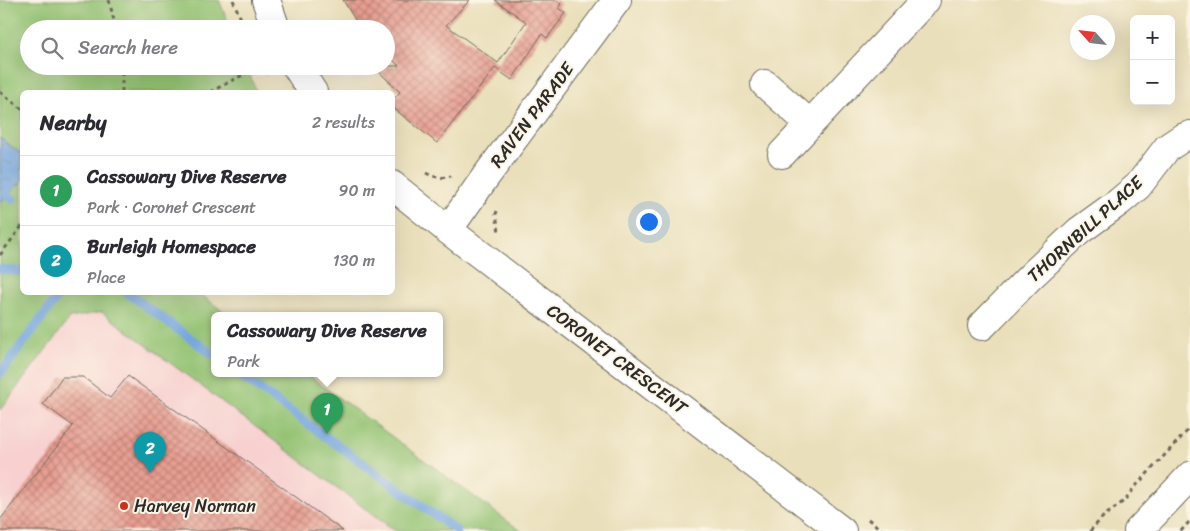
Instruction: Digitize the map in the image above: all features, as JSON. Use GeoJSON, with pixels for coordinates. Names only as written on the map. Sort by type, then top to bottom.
{"type":"FeatureCollection","features":[{"type":"Feature","properties":{"kind":"street"},"geometry":{"type":"LineString","coordinates":[[266,0],[273,20]]}},
{"type":"Feature","properties":{"kind":"street","name":"RAVEN PARADE"},"geometry":{"type":"LineString","coordinates":[[448,230],[617,0]]}},
{"type":"Feature","properties":{"kind":"street"},"geometry":{"type":"LineString","coordinates":[[782,154],[926,0]]}},
{"type":"Feature","properties":{"kind":"street"},"geometry":{"type":"LineString","coordinates":[[302,75],[312,90]]}},
{"type":"Feature","properties":{"kind":"street"},"geometry":{"type":"LineString","coordinates":[[766,84],[810,124]]}},
{"type":"Feature","properties":{"kind":"street","name":"THORNBILL PLACE"},"geometry":{"type":"LineString","coordinates":[[982,326],[1078,231],[1138,186],[1167,148],[1190,135]]}},
{"type":"Feature","properties":{"kind":"street","name":"CORONET CRESCENT"},"geometry":{"type":"LineString","coordinates":[[395,188],[842,531]]}},
{"type":"Feature","properties":{"kind":"street"},"geometry":{"type":"LineString","coordinates":[[1138,531],[1190,476]]}},
{"type":"Feature","properties":{"kind":"path"},"geometry":{"type":"LineString","coordinates":[[109,0],[114,20]]}},
{"type":"Feature","properties":{"kind":"path"},"geometry":{"type":"LineString","coordinates":[[233,0],[241,20]]}},
{"type":"Feature","properties":{"kind":"path"},"geometry":{"type":"LineString","coordinates":[[122,75],[122,90]]}},
{"type":"Feature","properties":{"kind":"path"},"geometry":{"type":"LineString","coordinates":[[214,90],[243,75]]}},
{"type":"Feature","properties":{"kind":"path"},"geometry":{"type":"LineString","coordinates":[[0,92],[20,107]]}},
{"type":"Feature","properties":{"kind":"path"},"geometry":{"type":"LineString","coordinates":[[426,173],[435,177],[445,178],[454,175]]}},
{"type":"Feature","properties":{"kind":"path"},"geometry":{"type":"LineString","coordinates":[[0,255],[20,229]]}},
{"type":"Feature","properties":{"kind":"path"},"geometry":{"type":"LineString","coordinates":[[1090,531],[1103,517],[1124,501],[1190,428]]}},
{"type":"Feature","properties":{"kind":"path"},"geometry":{"type":"LineString","coordinates":[[1181,531],[1190,521]]}},
{"type":"Feature","properties":{"kind":"shaded area"},"geometry":{"type":"Polygon","coordinates":[[[102,312],[397,531],[0,531],[0,410],[70,318],[102,312]]]}},
{"type":"Feature","properties":{"kind":"green space"},"geometry":{"type":"Polygon","coordinates":[[[0,0],[219,0],[227,20],[20,20],[20,75],[250,75],[256,90],[20,90],[20,295],[202,295],[224,312],[211,312],[211,377],[310,377],[521,531],[395,531],[102,312],[70,318],[0,410],[0,0]]]}},
{"type":"Feature","properties":{"kind":"water"},"geometry":{"type":"Polygon","coordinates":[[[0,138],[20,153],[20,183],[0,203],[0,138]]]}},
{"type":"Feature","properties":{"kind":"building"},"geometry":{"type":"Polygon","coordinates":[[[343,0],[470,0],[446,25],[498,63],[526,22],[495,0],[556,0],[562,4],[559,8],[566,13],[547,38],[542,34],[512,80],[495,68],[437,143],[395,109],[395,98],[400,92],[382,75],[395,75],[395,66],[399,66],[395,62],[395,20],[355,20],[343,0]]]}},
{"type":"Feature","properties":{"kind":"building"},"geometry":{"type":"Polygon","coordinates":[[[128,376],[343,531],[0,531],[0,520],[73,426],[43,404],[62,377],[83,377],[110,398],[128,376]]]}},
{"type":"Feature","properties":{"kind":"waterway"},"geometry":{"type":"LineString","coordinates":[[8,196],[13,199]]}},
{"type":"Feature","properties":{"kind":"waterway"},"geometry":{"type":"LineString","coordinates":[[0,269],[20,272]]}},
{"type":"Feature","properties":{"kind":"waterway"},"geometry":{"type":"LineString","coordinates":[[0,374],[59,295]]}},
{"type":"Feature","properties":{"kind":"waterway"},"geometry":{"type":"LineString","coordinates":[[130,295],[211,353]]}},
{"type":"Feature","properties":{"kind":"waterway"},"geometry":{"type":"LineString","coordinates":[[243,377],[457,531]]}},
{"type":"Feature","properties":{"kind":"place","name":"Cassowary Dive Reserve"},"geometry":{"type":"Point","coordinates":[327,434]}},
{"type":"Feature","properties":{"kind":"place","name":"Burleigh Homespace"},"geometry":{"type":"Point","coordinates":[150,473]}},
{"type":"Feature","properties":{"kind":"place","name":"Harvey Norman"},"geometry":{"type":"Point","coordinates":[124,506]}}]}
